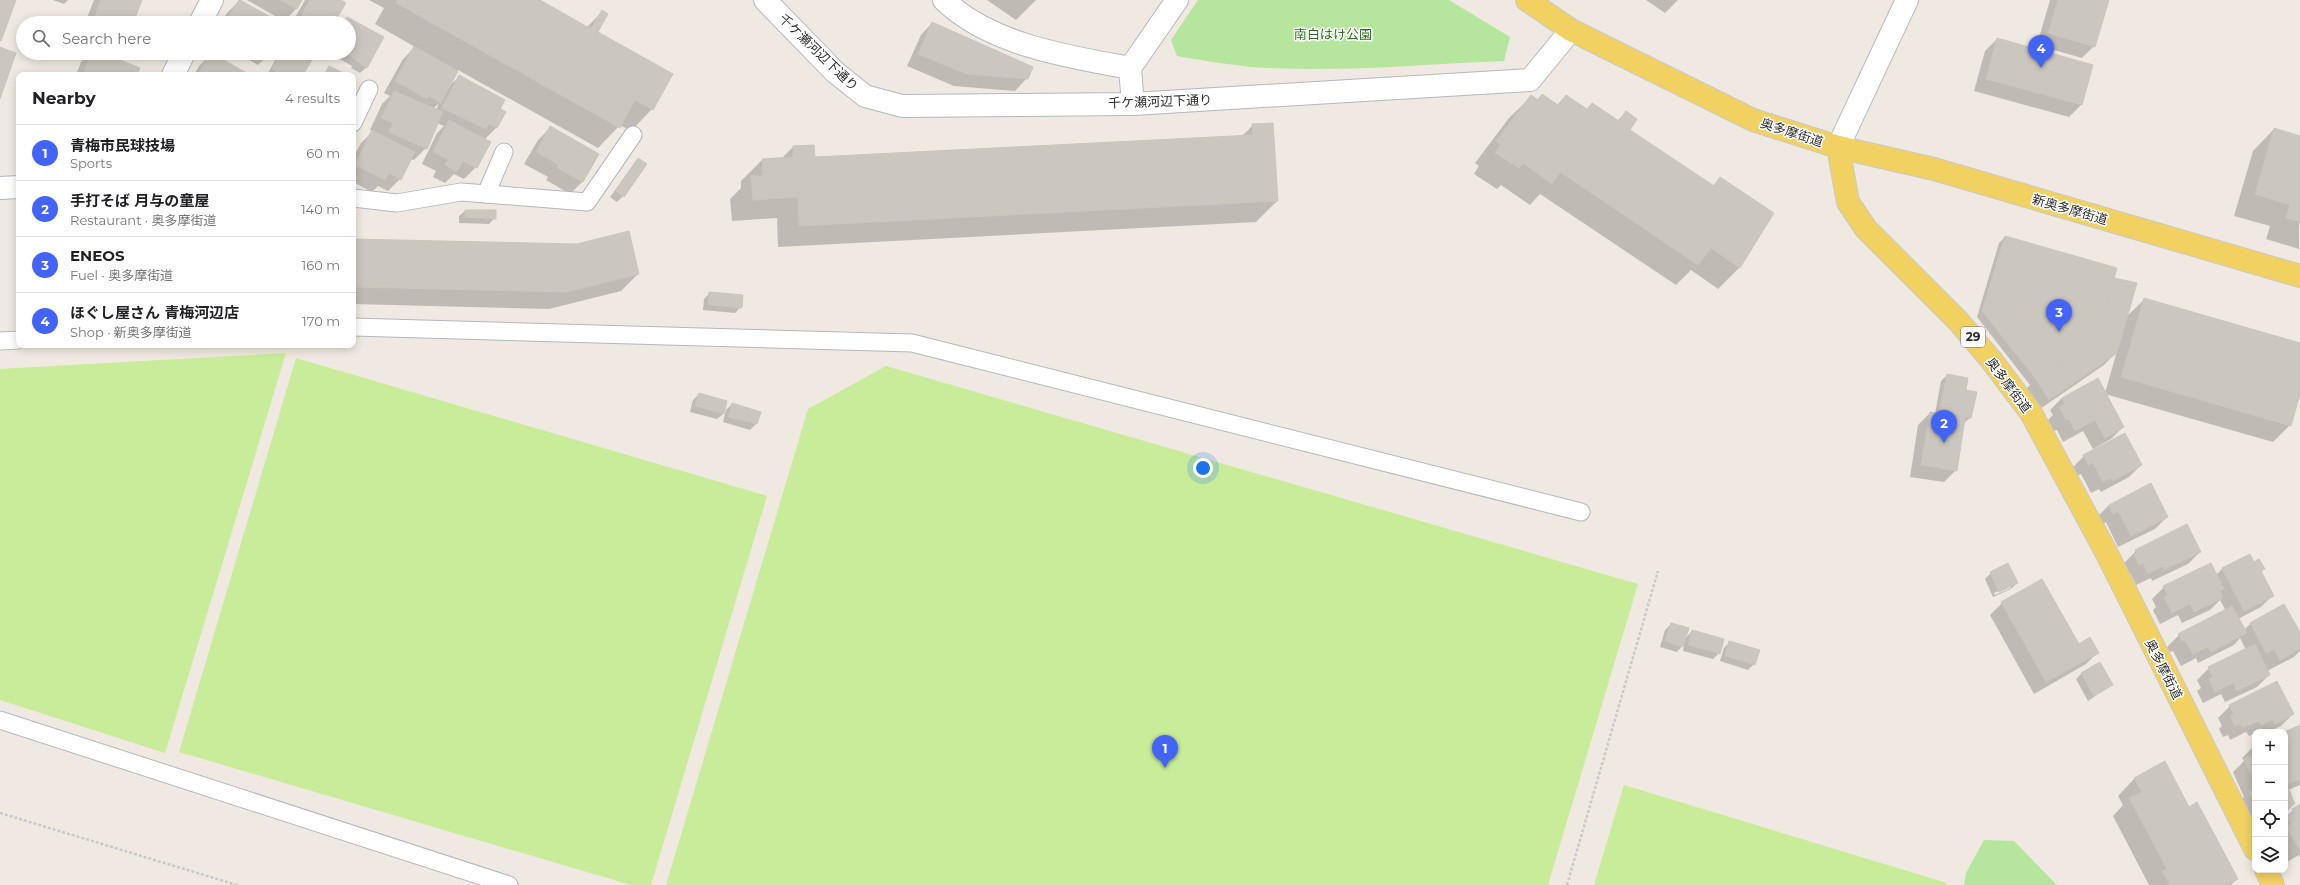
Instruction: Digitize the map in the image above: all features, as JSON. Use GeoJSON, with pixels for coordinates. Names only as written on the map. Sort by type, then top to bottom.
{"type":"FeatureCollection","features":[{"type":"Feature","properties":{"kind":"main road","name":"奥多摩街道"},"geometry":{"type":"LineString","coordinates":[[1527,0],[1571,30],[1753,120],[1838,147],[1848,202],[1866,229],[1959,322],[1992,361],[2031,414],[2106,552],[2252,843]]}},
{"type":"Feature","properties":{"kind":"main road","name":"新奥多摩街道"},"geometry":{"type":"LineString","coordinates":[[1838,147],[1934,169],[2300,276]]}},
{"type":"Feature","properties":{"kind":"main road"},"geometry":{"type":"LineString","coordinates":[[2267,873],[2273,885]]}},
{"type":"Feature","properties":{"kind":"street"},"geometry":{"type":"LineString","coordinates":[[204,16],[212,0]]}},
{"type":"Feature","properties":{"kind":"street","name":"千ケ瀬河辺下通り"},"geometry":{"type":"LineString","coordinates":[[765,0],[835,72],[865,96],[902,106],[1132,104],[1530,80],[1571,30]]}},
{"type":"Feature","properties":{"kind":"street"},"geometry":{"type":"LineString","coordinates":[[944,0],[952,8],[986,28],[1047,52],[1130,68]]}},
{"type":"Feature","properties":{"kind":"street"},"geometry":{"type":"LineString","coordinates":[[1132,104],[1130,68],[1177,0]]}},
{"type":"Feature","properties":{"kind":"street"},"geometry":{"type":"LineString","coordinates":[[1838,147],[1908,0]]}},
{"type":"Feature","properties":{"kind":"street"},"geometry":{"type":"LineString","coordinates":[[174,72],[180,60]]}},
{"type":"Feature","properties":{"kind":"street"},"geometry":{"type":"LineString","coordinates":[[0,188],[16,187]]}},
{"type":"Feature","properties":{"kind":"lane"},"geometry":{"type":"LineString","coordinates":[[356,117],[369,89]]}},
{"type":"Feature","properties":{"kind":"lane"},"geometry":{"type":"LineString","coordinates":[[356,198],[397,203],[461,192],[587,202],[633,135]]}},
{"type":"Feature","properties":{"kind":"lane"},"geometry":{"type":"LineString","coordinates":[[486,194],[504,152]]}},
{"type":"Feature","properties":{"kind":"lane"},"geometry":{"type":"LineString","coordinates":[[356,327],[912,343],[1581,512]]}},
{"type":"Feature","properties":{"kind":"lane"},"geometry":{"type":"LineString","coordinates":[[0,342],[16,340]]}},
{"type":"Feature","properties":{"kind":"lane"},"geometry":{"type":"LineString","coordinates":[[0,720],[509,885]]}},
{"type":"Feature","properties":{"kind":"path"},"geometry":{"type":"LineString","coordinates":[[1567,885],[1658,571]]}},
{"type":"Feature","properties":{"kind":"path"},"geometry":{"type":"LineString","coordinates":[[0,813],[237,885]]}},
{"type":"Feature","properties":{"kind":"green space","name":"南白はけ公園"},"geometry":{"type":"Polygon","coordinates":[[[1198,0],[1449,0],[1510,37],[1504,61],[1328,69],[1270,68],[1235,65],[1177,56],[1171,40],[1198,0]]]}},
{"type":"Feature","properties":{"kind":"green space"},"geometry":{"type":"Polygon","coordinates":[[[286,353],[165,753],[0,700],[0,369],[286,353]]]}},
{"type":"Feature","properties":{"kind":"green space"},"geometry":{"type":"Polygon","coordinates":[[[296,358],[767,496],[651,885],[631,885],[179,752],[296,358]]]}},
{"type":"Feature","properties":{"kind":"green space"},"geometry":{"type":"Polygon","coordinates":[[[886,366],[1638,584],[1548,885],[666,885],[808,409],[886,366]]]}},
{"type":"Feature","properties":{"kind":"green space"},"geometry":{"type":"Polygon","coordinates":[[[1624,785],[1947,883],[1946,885],[1594,885],[1624,785]]]}},
{"type":"Feature","properties":{"kind":"green space"},"geometry":{"type":"Polygon","coordinates":[[[1984,840],[2014,841],[2057,885],[1964,885],[1966,873],[1984,840]]]}},
{"type":"Feature","properties":{"kind":"building"},"geometry":{"type":"Polygon","coordinates":[[[0,0],[16,0],[1,41],[0,41],[0,0]]]}},
{"type":"Feature","properties":{"kind":"building"},"geometry":{"type":"Polygon","coordinates":[[[101,0],[142,0],[136,16],[95,16],[101,0]]]}},
{"type":"Feature","properties":{"kind":"building"},"geometry":{"type":"Polygon","coordinates":[[[240,0],[269,16],[229,16],[240,0]]]}},
{"type":"Feature","properties":{"kind":"building"},"geometry":{"type":"Polygon","coordinates":[[[280,0],[302,0],[297,9],[280,0]]]}},
{"type":"Feature","properties":{"kind":"building"},"geometry":{"type":"Polygon","coordinates":[[[310,0],[341,0],[346,3],[338,16],[301,16],[310,0]]]}},
{"type":"Feature","properties":{"kind":"building"},"geometry":{"type":"Polygon","coordinates":[[[397,0],[540,0],[591,29],[602,10],[608,14],[598,32],[673,74],[653,110],[635,100],[620,128],[396,3],[397,0]]]}},
{"type":"Feature","properties":{"kind":"building"},"geometry":{"type":"Polygon","coordinates":[[[2058,0],[2109,0],[2095,47],[2048,33],[2058,0]]]}},
{"type":"Feature","properties":{"kind":"building"},"geometry":{"type":"Polygon","coordinates":[[[356,22],[384,37],[367,68],[355,60],[356,22]]]}},
{"type":"Feature","properties":{"kind":"building"},"geometry":{"type":"Polygon","coordinates":[[[932,22],[1033,67],[1028,79],[966,74],[918,54],[932,22]]]}},
{"type":"Feature","properties":{"kind":"building"},"geometry":{"type":"Polygon","coordinates":[[[1997,38],[2093,65],[2082,105],[1986,79],[1997,38]]]}},
{"type":"Feature","properties":{"kind":"building"},"geometry":{"type":"Polygon","coordinates":[[[414,46],[458,71],[441,103],[429,96],[427,99],[395,81],[414,46]]]}},
{"type":"Feature","properties":{"kind":"building"},"geometry":{"type":"Polygon","coordinates":[[[0,47],[16,53],[0,99],[0,47]]]}},
{"type":"Feature","properties":{"kind":"building"},"geometry":{"type":"Polygon","coordinates":[[[88,60],[120,60],[140,68],[138,72],[84,72],[88,60]]]}},
{"type":"Feature","properties":{"kind":"building"},"geometry":{"type":"Polygon","coordinates":[[[207,60],[224,60],[245,72],[200,72],[207,60]]]}},
{"type":"Feature","properties":{"kind":"building"},"geometry":{"type":"Polygon","coordinates":[[[277,60],[312,60],[305,72],[276,72],[272,69],[277,60]]]}},
{"type":"Feature","properties":{"kind":"building"},"geometry":{"type":"Polygon","coordinates":[[[329,66],[341,72],[326,72],[329,66]]]}},
{"type":"Feature","properties":{"kind":"building"},"geometry":{"type":"Polygon","coordinates":[[[459,75],[505,100],[500,109],[506,112],[497,128],[489,124],[486,129],[442,108],[459,75]]]}},
{"type":"Feature","properties":{"kind":"building"},"geometry":{"type":"Polygon","coordinates":[[[394,91],[443,112],[427,149],[389,132],[393,123],[381,118],[394,91]]]}},
{"type":"Feature","properties":{"kind":"building"},"geometry":{"type":"Polygon","coordinates":[[[1542,94],[1558,105],[1566,95],[1587,109],[1592,103],[1619,121],[1626,111],[1637,119],[1630,130],[1714,186],[1720,177],[1774,213],[1740,268],[1711,248],[1698,265],[1560,172],[1552,184],[1523,163],[1519,168],[1495,153],[1500,145],[1496,141],[1531,95],[1538,100],[1542,94]]]}},
{"type":"Feature","properties":{"kind":"building"},"geometry":{"type":"Polygon","coordinates":[[[449,120],[491,142],[477,168],[463,161],[457,172],[445,165],[448,159],[433,152],[449,120]]]}},
{"type":"Feature","properties":{"kind":"building"},"geometry":{"type":"Polygon","coordinates":[[[1273,123],[1278,201],[799,226],[798,197],[753,200],[751,176],[763,176],[762,159],[793,157],[793,146],[814,145],[815,157],[1253,135],[1252,124],[1273,123]]]}},
{"type":"Feature","properties":{"kind":"building"},"geometry":{"type":"Polygon","coordinates":[[[550,126],[599,154],[583,182],[557,168],[559,165],[536,152],[550,126]]]}},
{"type":"Feature","properties":{"kind":"building"},"geometry":{"type":"Polygon","coordinates":[[[2274,128],[2300,136],[2300,222],[2286,218],[2290,205],[2255,194],[2274,128]]]}},
{"type":"Feature","properties":{"kind":"building"},"geometry":{"type":"Polygon","coordinates":[[[372,130],[415,152],[401,180],[389,173],[385,180],[356,166],[372,130]]]}},
{"type":"Feature","properties":{"kind":"building"},"geometry":{"type":"Polygon","coordinates":[[[638,158],[647,164],[624,197],[615,191],[638,158]]]}},
{"type":"Feature","properties":{"kind":"building"},"geometry":{"type":"Polygon","coordinates":[[[465,210],[496,210],[496,219],[465,217],[465,210]]]}},
{"type":"Feature","properties":{"kind":"building"},"geometry":{"type":"Polygon","coordinates":[[[629,231],[639,274],[567,292],[356,287],[356,239],[577,244],[629,231]]]}},
{"type":"Feature","properties":{"kind":"building"},"geometry":{"type":"Polygon","coordinates":[[[2005,236],[2117,268],[2096,343],[2035,378],[1982,311],[2005,236]]]}},
{"type":"Feature","properties":{"kind":"building"},"geometry":{"type":"Polygon","coordinates":[[[2114,278],[2137,283],[2117,353],[2049,400],[2035,378],[2096,343],[2114,278]]]}},
{"type":"Feature","properties":{"kind":"building"},"geometry":{"type":"Polygon","coordinates":[[[709,292],[743,295],[742,308],[708,305],[709,292]]]}},
{"type":"Feature","properties":{"kind":"building"},"geometry":{"type":"Polygon","coordinates":[[[2144,298],[2300,343],[2300,394],[2291,426],[2121,377],[2144,298]]]}},
{"type":"Feature","properties":{"kind":"building"},"geometry":{"type":"Polygon","coordinates":[[[1947,374],[1968,378],[1966,390],[1977,392],[1971,418],[1939,412],[1947,374]]]}},
{"type":"Feature","properties":{"kind":"building"},"geometry":{"type":"Polygon","coordinates":[[[2098,378],[2124,427],[2105,438],[2095,420],[2075,431],[2069,419],[2066,420],[2059,407],[2065,404],[2062,398],[2098,378]]]}},
{"type":"Feature","properties":{"kind":"building"},"geometry":{"type":"Polygon","coordinates":[[[699,393],[727,401],[724,414],[695,406],[699,393]]]}},
{"type":"Feature","properties":{"kind":"building"},"geometry":{"type":"Polygon","coordinates":[[[732,403],[761,412],[757,424],[728,417],[732,403]]]}},
{"type":"Feature","properties":{"kind":"building"},"geometry":{"type":"Polygon","coordinates":[[[1930,412],[1965,418],[1957,471],[1921,465],[1930,412]]]}},
{"type":"Feature","properties":{"kind":"building"},"geometry":{"type":"Polygon","coordinates":[[[2125,433],[2142,465],[2113,481],[2111,478],[2103,482],[2093,463],[2088,465],[2083,455],[2125,433]]]}},
{"type":"Feature","properties":{"kind":"building"},"geometry":{"type":"Polygon","coordinates":[[[2151,483],[2168,517],[2131,536],[2118,511],[2113,514],[2109,505],[2151,483]]]}},
{"type":"Feature","properties":{"kind":"building"},"geometry":{"type":"Polygon","coordinates":[[[2187,524],[2201,552],[2164,570],[2163,566],[2148,574],[2143,563],[2139,565],[2134,555],[2137,554],[2135,550],[2187,524]]]}},
{"type":"Feature","properties":{"kind":"building"},"geometry":{"type":"Polygon","coordinates":[[[2250,554],[2254,562],[2259,559],[2265,569],[2261,571],[2274,596],[2244,611],[2222,568],[2250,554]]]}},
{"type":"Feature","properties":{"kind":"building"},"geometry":{"type":"Polygon","coordinates":[[[2008,563],[2018,583],[1999,592],[1990,572],[2008,563]]]}},
{"type":"Feature","properties":{"kind":"building"},"geometry":{"type":"Polygon","coordinates":[[[2211,563],[2224,589],[2220,591],[2223,598],[2194,612],[2190,604],[2172,613],[2164,597],[2168,596],[2163,586],[2211,563]]]}},
{"type":"Feature","properties":{"kind":"building"},"geometry":{"type":"Polygon","coordinates":[[[2042,579],[2079,644],[2090,637],[2099,653],[2046,682],[2001,602],[2042,579]]]}},
{"type":"Feature","properties":{"kind":"building"},"geometry":{"type":"Polygon","coordinates":[[[2284,604],[2300,632],[2300,649],[2280,660],[2274,649],[2266,653],[2250,623],[2284,604]]]}},
{"type":"Feature","properties":{"kind":"building"},"geometry":{"type":"Polygon","coordinates":[[[2232,606],[2247,633],[2211,652],[2208,647],[2193,654],[2185,640],[2182,641],[2178,634],[2232,606]]]}},
{"type":"Feature","properties":{"kind":"building"},"geometry":{"type":"Polygon","coordinates":[[[1671,623],[1689,628],[1683,647],[1665,641],[1671,623]]]}},
{"type":"Feature","properties":{"kind":"building"},"geometry":{"type":"Polygon","coordinates":[[[1692,630],[1724,639],[1720,654],[1688,645],[1692,630]]]}},
{"type":"Feature","properties":{"kind":"building"},"geometry":{"type":"Polygon","coordinates":[[[1729,641],[1760,650],[1755,665],[1725,656],[1729,641]]]}},
{"type":"Feature","properties":{"kind":"building"},"geometry":{"type":"Polygon","coordinates":[[[2255,644],[2270,675],[2237,691],[2233,683],[2215,692],[2209,679],[2213,677],[2208,667],[2255,644]]]}},
{"type":"Feature","properties":{"kind":"building"},"geometry":{"type":"Polygon","coordinates":[[[2100,662],[2113,685],[2094,696],[2081,673],[2100,662]]]}},
{"type":"Feature","properties":{"kind":"building"},"geometry":{"type":"Polygon","coordinates":[[[2277,681],[2294,714],[2275,724],[2273,719],[2261,725],[2259,721],[2242,728],[2240,724],[2235,726],[2230,716],[2234,714],[2229,705],[2277,681]]]}},
{"type":"Feature","properties":{"kind":"building"},"geometry":{"type":"Polygon","coordinates":[[[2300,725],[2300,779],[2288,785],[2288,765],[2288,730],[2300,725]]]}},
{"type":"Feature","properties":{"kind":"building"},"geometry":{"type":"Polygon","coordinates":[[[2252,756],[2252,776],[2244,759],[2252,756]]]}},
{"type":"Feature","properties":{"kind":"building"},"geometry":{"type":"Polygon","coordinates":[[[2165,761],[2189,807],[2197,802],[2238,879],[2227,885],[2170,885],[2162,871],[2167,869],[2129,798],[2142,792],[2134,778],[2165,761]]]}},
{"type":"Feature","properties":{"kind":"building"},"geometry":{"type":"Polygon","coordinates":[[[2288,787],[2295,804],[2288,808],[2288,787]]]}},
{"type":"Feature","properties":{"kind":"building"},"geometry":{"type":"Polygon","coordinates":[[[2252,790],[2252,799],[2249,792],[2252,790]]]}},
{"type":"Feature","properties":{"kind":"building"},"geometry":{"type":"Polygon","coordinates":[[[2300,804],[2300,850],[2288,830],[2288,826],[2291,824],[2288,820],[2288,816],[2294,813],[2292,809],[2300,804]]]}},
{"type":"Feature","properties":{"kind":"place","name":"ほぐし屋さん 青梅河辺店"},"geometry":{"type":"Point","coordinates":[2041,68]}},
{"type":"Feature","properties":{"kind":"place","name":"ENEOS"},"geometry":{"type":"Point","coordinates":[2059,332]}},
{"type":"Feature","properties":{"kind":"place","name":"手打そば 月与の童屋"},"geometry":{"type":"Point","coordinates":[1944,443]}},
{"type":"Feature","properties":{"kind":"place","name":"青梅市民球技場"},"geometry":{"type":"Point","coordinates":[1165,768]}}]}
